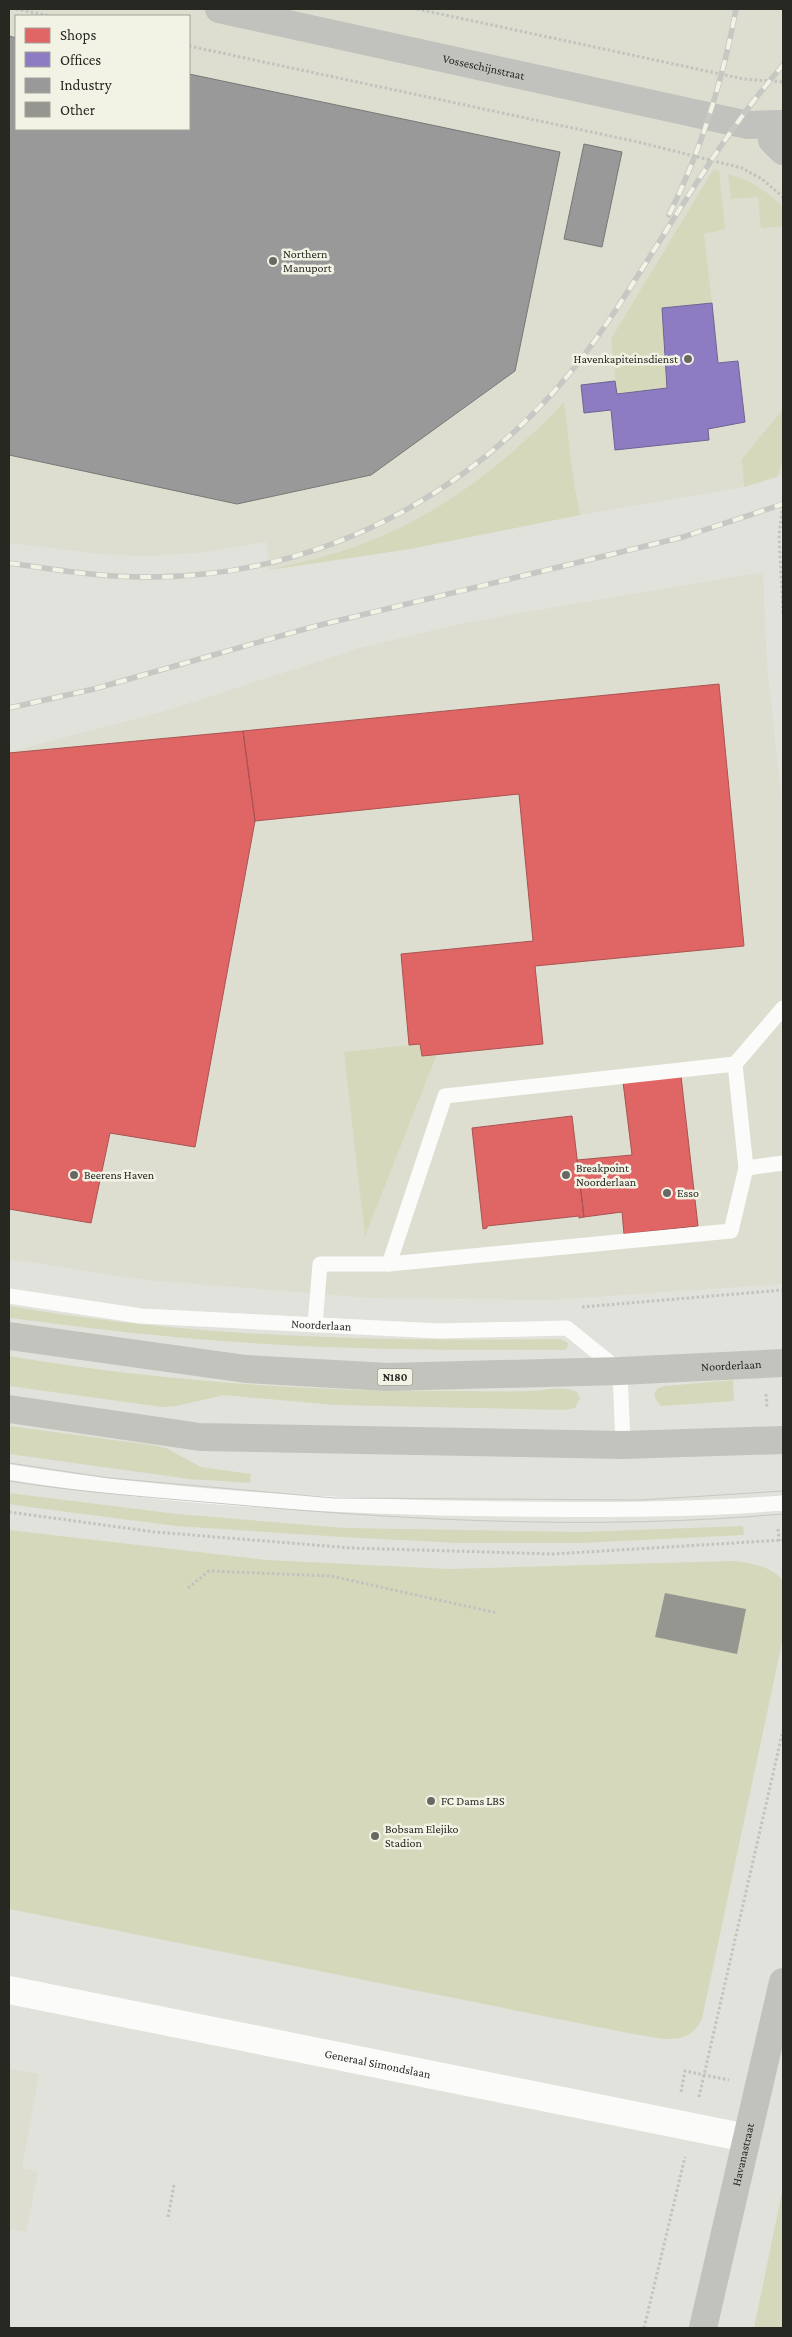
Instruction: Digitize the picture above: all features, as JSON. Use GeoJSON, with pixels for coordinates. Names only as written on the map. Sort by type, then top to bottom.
{"type":"FeatureCollection","features":[{"type":"Feature","properties":{"kind":"main road","name":"Noorderlaan"},"geometry":{"type":"LineString","coordinates":[[9,1336],[246,1369],[388,1378],[620,1371],[783,1363]]}},
{"type":"Feature","properties":{"kind":"main road"},"geometry":{"type":"LineString","coordinates":[[9,1409],[200,1438],[623,1446],[783,1440]]}},
{"type":"Feature","properties":{"kind":"street","name":"Vosseschijnstraat"},"geometry":{"type":"LineString","coordinates":[[219,9],[748,125],[780,139]]}},
{"type":"Feature","properties":{"kind":"street","name":"Havanastraat"},"geometry":{"type":"LineString","coordinates":[[703,2328],[783,1982]]}},
{"type":"Feature","properties":{"kind":"street","name":"Generaal Simondslaan"},"geometry":{"type":"LineString","coordinates":[[9,1990],[747,2138]]}},
{"type":"Feature","properties":{"kind":"lane"},"geometry":{"type":"LineString","coordinates":[[389,1264],[445,1096],[735,1064],[783,1008]]}},
{"type":"Feature","properties":{"kind":"lane"},"geometry":{"type":"LineString","coordinates":[[315,1325],[320,1264],[389,1264],[731,1231],[746,1168],[735,1064]]}},
{"type":"Feature","properties":{"kind":"lane"},"geometry":{"type":"LineString","coordinates":[[746,1168],[783,1163]]}},
{"type":"Feature","properties":{"kind":"lane","name":"Noorderlaan"},"geometry":{"type":"LineString","coordinates":[[9,1296],[141,1316],[439,1331],[567,1328],[620,1371]]}},
{"type":"Feature","properties":{"kind":"lane"},"geometry":{"type":"LineString","coordinates":[[620,1371],[623,1446]]}},
{"type":"Feature","properties":{"kind":"lane"},"geometry":{"type":"LineString","coordinates":[[9,1472],[106,1486],[333,1506],[640,1510],[695,1509],[783,1503]]}},
{"type":"Feature","properties":{"kind":"path"},"geometry":{"type":"LineString","coordinates":[[16,9],[46,15]]}},
{"type":"Feature","properties":{"kind":"path"},"geometry":{"type":"LineString","coordinates":[[417,9],[744,79],[783,82]]}},
{"type":"Feature","properties":{"kind":"path"},"geometry":{"type":"LineString","coordinates":[[190,46],[638,142],[742,168],[762,179],[783,197]]}},
{"type":"Feature","properties":{"kind":"path"},"geometry":{"type":"LineString","coordinates":[[783,501],[779,535],[783,613]]}},
{"type":"Feature","properties":{"kind":"path"},"geometry":{"type":"LineString","coordinates":[[574,1308],[783,1290]]}},
{"type":"Feature","properties":{"kind":"path"},"geometry":{"type":"LineString","coordinates":[[9,1512],[155,1532],[351,1548],[553,1554],[783,1540]]}},
{"type":"Feature","properties":{"kind":"path"},"geometry":{"type":"LineString","coordinates":[[188,1588],[209,1572],[331,1576],[497,1612]]}},
{"type":"Feature","properties":{"kind":"path"},"geometry":{"type":"LineString","coordinates":[[683,2125],[704,2075],[783,1730]]}},
{"type":"Feature","properties":{"kind":"path"},"geometry":{"type":"LineString","coordinates":[[644,2328],[683,2125],[685,2071],[760,2086]]}},
{"type":"Feature","properties":{"kind":"path"},"geometry":{"type":"LineString","coordinates":[[168,2216],[174,2185]]}},
{"type":"Feature","properties":{"kind":"shaded area"},"geometry":{"type":"Polygon","coordinates":[[[9,9],[783,9],[783,474],[744,487],[580,515],[410,549],[269,570],[266,542],[208,552],[150,556],[109,555],[9,543],[9,9]]]}},
{"type":"Feature","properties":{"kind":"shaded area"},"geometry":{"type":"Polygon","coordinates":[[[763,572],[767,664],[783,812],[783,1284],[548,1300],[372,1298],[145,1280],[9,1259],[9,752],[165,711],[360,648],[463,623],[763,572]]]}},
{"type":"Feature","properties":{"kind":"shaded area"},"geometry":{"type":"Polygon","coordinates":[[[9,2069],[39,2074],[22,2168],[38,2172],[26,2232],[9,2229],[9,2069]]]}},
{"type":"Feature","properties":{"kind":"green space"},"geometry":{"type":"Polygon","coordinates":[[[713,170],[719,171],[725,229],[704,234],[712,303],[662,308],[667,388],[617,394],[611,339],[713,170]]]}},
{"type":"Feature","properties":{"kind":"green space"},"geometry":{"type":"Polygon","coordinates":[[[728,174],[744,179],[758,187],[783,207],[783,226],[761,228],[758,197],[731,199],[728,174]]]}},
{"type":"Feature","properties":{"kind":"green space"},"geometry":{"type":"Polygon","coordinates":[[[564,402],[574,484],[580,515],[410,549],[269,570],[333,554],[374,540],[434,509],[490,471],[541,426],[564,402]]]}},
{"type":"Feature","properties":{"kind":"green space"},"geometry":{"type":"Polygon","coordinates":[[[783,409],[783,460],[777,477],[744,487],[742,459],[783,409]]]}},
{"type":"Feature","properties":{"kind":"green space"},"geometry":{"type":"Polygon","coordinates":[[[420,1044],[422,1056],[437,1054],[365,1236],[344,1052],[420,1044]]]}},
{"type":"Feature","properties":{"kind":"green space"},"geometry":{"type":"Polygon","coordinates":[[[9,1306],[146,1325],[215,1331],[352,1338],[560,1339],[568,1343],[567,1349],[562,1350],[359,1348],[278,1345],[180,1338],[9,1318],[9,1306]]]}},
{"type":"Feature","properties":{"kind":"green space"},"geometry":{"type":"Polygon","coordinates":[[[9,1356],[121,1372],[234,1383],[404,1391],[535,1391],[566,1389],[577,1392],[580,1398],[575,1408],[564,1410],[335,1405],[224,1395],[177,1406],[162,1407],[9,1386],[9,1356]]]}},
{"type":"Feature","properties":{"kind":"green space"},"geometry":{"type":"Polygon","coordinates":[[[733,1380],[734,1401],[661,1406],[654,1394],[658,1388],[665,1386],[733,1380]]]}},
{"type":"Feature","properties":{"kind":"green space"},"geometry":{"type":"Polygon","coordinates":[[[9,1426],[166,1448],[201,1467],[251,1474],[250,1483],[189,1479],[9,1454],[9,1426]]]}},
{"type":"Feature","properties":{"kind":"green space"},"geometry":{"type":"Polygon","coordinates":[[[9,1493],[177,1514],[345,1528],[581,1532],[743,1526],[744,1535],[581,1543],[457,1543],[343,1537],[176,1526],[29,1507],[9,1504],[9,1493]]]}},
{"type":"Feature","properties":{"kind":"green space","name":"Bobsam Elejiko Stadion"},"geometry":{"type":"Polygon","coordinates":[[[9,1530],[267,1560],[450,1569],[733,1561],[754,1564],[773,1572],[783,1581],[783,1638],[702,2019],[696,2028],[681,2038],[672,2039],[633,2034],[9,1909],[9,1530]]]}},
{"type":"Feature","properties":{"kind":"green space"},"geometry":{"type":"Polygon","coordinates":[[[783,2187],[783,2328],[754,2328],[783,2187]]]}},
{"type":"Feature","properties":{"kind":"building: Shops"},"geometry":{"type":"Polygon","coordinates":[[[719,684],[744,946],[535,966],[543,1044],[422,1056],[420,1044],[409,1045],[401,954],[533,941],[519,794],[255,821],[243,731],[719,684]]]}},
{"type":"Feature","properties":{"kind":"building: Shops"},"geometry":{"type":"Polygon","coordinates":[[[243,731],[255,821],[195,1147],[110,1133],[91,1223],[9,1209],[9,753],[243,731]]]}},
{"type":"Feature","properties":{"kind":"building: Shops"},"geometry":{"type":"Polygon","coordinates":[[[681,1076],[698,1226],[624,1234],[622,1212],[584,1217],[577,1160],[632,1155],[623,1082],[681,1076]]]}},
{"type":"Feature","properties":{"kind":"building: Shops"},"geometry":{"type":"Polygon","coordinates":[[[572,1116],[584,1217],[487,1226],[487,1228],[483,1229],[472,1128],[572,1116]]]}},
{"type":"Feature","properties":{"kind":"building: Offices"},"geometry":{"type":"Polygon","coordinates":[[[712,303],[718,363],[738,361],[745,422],[708,429],[709,440],[615,450],[611,410],[584,413],[581,385],[615,381],[617,394],[667,388],[662,308],[712,303]]]}},
{"type":"Feature","properties":{"kind":"building: Industry","name":"Northern Manuport"},"geometry":{"type":"Polygon","coordinates":[[[9,36],[15,38],[15,130],[190,130],[190,74],[560,152],[515,371],[371,475],[237,504],[9,455],[9,36]]]}},
{"type":"Feature","properties":{"kind":"building: Industry"},"geometry":{"type":"Polygon","coordinates":[[[584,144],[622,152],[602,247],[564,239],[584,144]]]}},
{"type":"Feature","properties":{"kind":"building: Other"},"geometry":{"type":"Polygon","coordinates":[[[665,1593],[746,1609],[737,1654],[655,1637],[665,1593]]]}},
{"type":"Feature","properties":{"kind":"tram line"},"geometry":{"type":"LineString","coordinates":[[9,1463],[109,1478],[334,1498],[642,1500],[783,1491]]}},
{"type":"Feature","properties":{"kind":"tram line"},"geometry":{"type":"LineString","coordinates":[[9,1481],[66,1489],[306,1511],[510,1522],[647,1522],[783,1514]]}},
{"type":"Feature","properties":{"kind":"railway"},"geometry":{"type":"LineString","coordinates":[[669,215],[681,190],[710,114],[725,62],[736,9]]}},
{"type":"Feature","properties":{"kind":"railway"},"geometry":{"type":"LineString","coordinates":[[9,563],[117,576],[154,577],[222,572],[288,558],[351,537],[410,507],[466,471],[517,429],[564,380],[605,326],[690,192],[734,127],[783,65]]}},
{"type":"Feature","properties":{"kind":"railway"},"geometry":{"type":"LineString","coordinates":[[9,708],[94,689],[312,627],[683,537],[783,504]]}},
{"type":"Feature","properties":{"kind":"place","name":"Northern Manuport"},"geometry":{"type":"Point","coordinates":[273,261]}},
{"type":"Feature","properties":{"kind":"place","name":"Havenkapiteinsdienst"},"geometry":{"type":"Point","coordinates":[688,359]}},
{"type":"Feature","properties":{"kind":"place","name":"Beerens Haven"},"geometry":{"type":"Point","coordinates":[74,1175]}},
{"type":"Feature","properties":{"kind":"place","name":"Breakpoint Noorderlaan"},"geometry":{"type":"Point","coordinates":[566,1175]}},
{"type":"Feature","properties":{"kind":"place","name":"Esso"},"geometry":{"type":"Point","coordinates":[667,1193]}},
{"type":"Feature","properties":{"kind":"place","name":"FC Dams LBS"},"geometry":{"type":"Point","coordinates":[431,1801]}},
{"type":"Feature","properties":{"kind":"place","name":"Bobsam Elejiko Stadion"},"geometry":{"type":"Point","coordinates":[375,1836]}}]}
